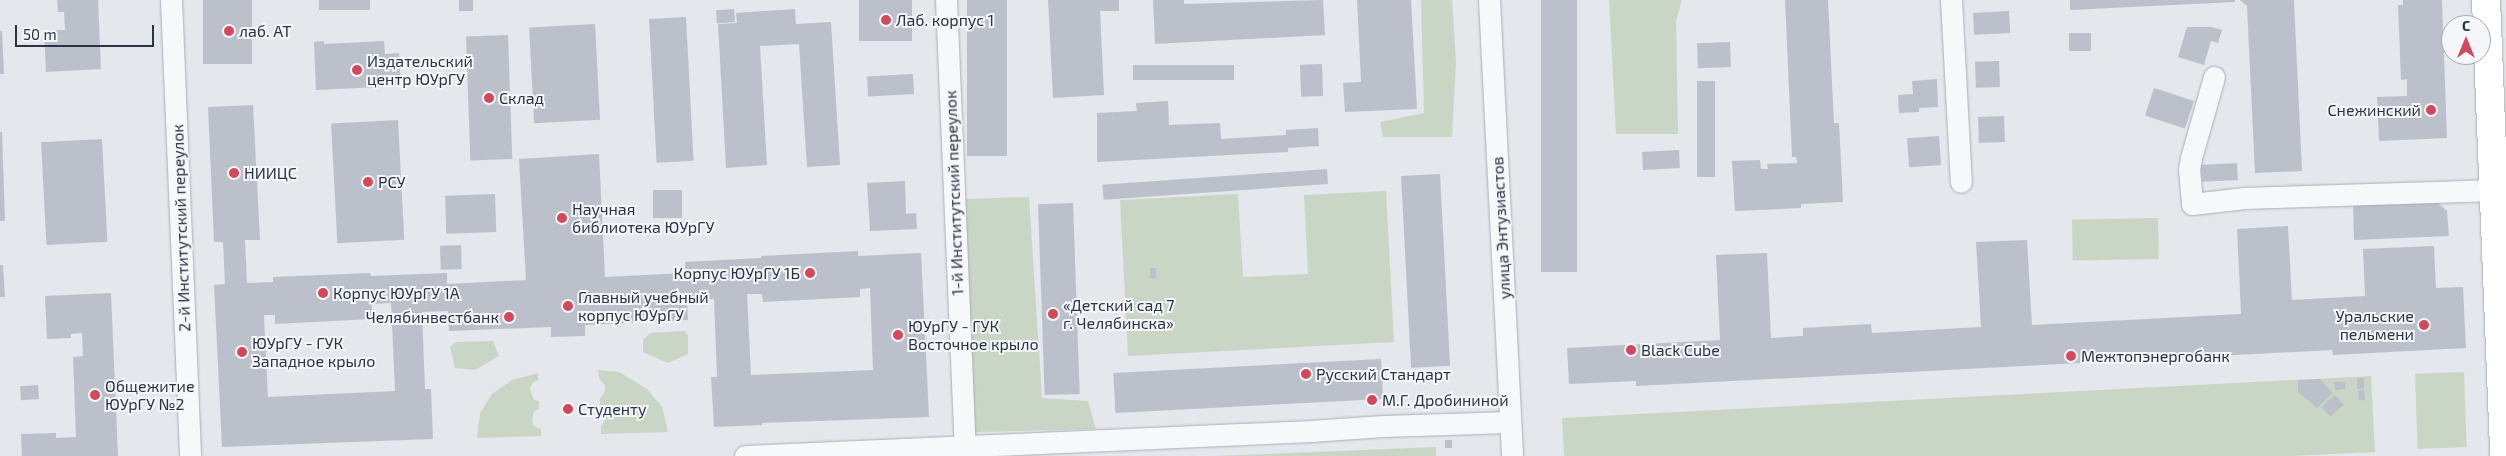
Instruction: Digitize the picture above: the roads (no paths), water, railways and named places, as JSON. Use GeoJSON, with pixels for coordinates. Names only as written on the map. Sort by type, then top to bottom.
{"type":"FeatureCollection","features":[{"type":"Feature","properties":{"kind":"main road"},"geometry":{"type":"LineString","coordinates":[[2486,0],[2504,456]]}},
{"type":"Feature","properties":{"kind":"street","name":"2-й Институтский переулок"},"geometry":{"type":"LineString","coordinates":[[171,0],[190,456]]}},
{"type":"Feature","properties":{"kind":"street","name":"1-й Институтский переулок"},"geometry":{"type":"LineString","coordinates":[[946,0],[965,446]]}},
{"type":"Feature","properties":{"kind":"street","name":"улица Энтузиастов"},"geometry":{"type":"LineString","coordinates":[[1489,0],[1512,456]]}},
{"type":"Feature","properties":{"kind":"street"},"geometry":{"type":"LineString","coordinates":[[1951,0],[1961,182]]}},
{"type":"Feature","properties":{"kind":"street"},"geometry":{"type":"LineString","coordinates":[[2214,77],[2189,169],[2192,204],[2245,198],[2494,190]]}},
{"type":"Feature","properties":{"kind":"street"},"geometry":{"type":"LineString","coordinates":[[745,456],[1311,431],[1383,426],[1510,422]]}},
{"type":"Feature","properties":{"kind":"place","name":"Лаб. корпус 1"},"geometry":{"type":"Point","coordinates":[886,20]}},
{"type":"Feature","properties":{"kind":"place","name":"лаб. АТ"},"geometry":{"type":"Point","coordinates":[229,31]}},
{"type":"Feature","properties":{"kind":"place","name":"Издательский центр ЮУрГУ"},"geometry":{"type":"Point","coordinates":[357,70]}},
{"type":"Feature","properties":{"kind":"place","name":"Склад"},"geometry":{"type":"Point","coordinates":[489,98]}},
{"type":"Feature","properties":{"kind":"place","name":"Снежинский"},"geometry":{"type":"Point","coordinates":[2431,110]}},
{"type":"Feature","properties":{"kind":"place","name":"НИИЦС"},"geometry":{"type":"Point","coordinates":[234,173]}},
{"type":"Feature","properties":{"kind":"place","name":"РСУ"},"geometry":{"type":"Point","coordinates":[368,182]}},
{"type":"Feature","properties":{"kind":"place","name":"Научная библиотека ЮУрГУ"},"geometry":{"type":"Point","coordinates":[562,218]}},
{"type":"Feature","properties":{"kind":"place","name":"Корпус ЮУрГУ 1Б"},"geometry":{"type":"Point","coordinates":[810,273]}},
{"type":"Feature","properties":{"kind":"place","name":"Корпус ЮУрГУ 1А"},"geometry":{"type":"Point","coordinates":[323,293]}},
{"type":"Feature","properties":{"kind":"place","name":"Главный учебный корпус ЮУрГУ"},"geometry":{"type":"Point","coordinates":[568,306]}},
{"type":"Feature","properties":{"kind":"place","name":"«Детский сад 7 г. Челябинска»"},"geometry":{"type":"Point","coordinates":[1053,314]}},
{"type":"Feature","properties":{"kind":"place","name":"Челябинвестбанк"},"geometry":{"type":"Point","coordinates":[509,317]}},
{"type":"Feature","properties":{"kind":"place","name":"Уральские пельмени"},"geometry":{"type":"Point","coordinates":[2424,325]}},
{"type":"Feature","properties":{"kind":"place","name":"ЮУрГУ - ГУК Восточное крыло"},"geometry":{"type":"Point","coordinates":[898,335]}},
{"type":"Feature","properties":{"kind":"place","name":"Black Cube"},"geometry":{"type":"Point","coordinates":[1631,350]}},
{"type":"Feature","properties":{"kind":"place","name":"ЮУрГУ - ГУК Западное крыло"},"geometry":{"type":"Point","coordinates":[242,352]}},
{"type":"Feature","properties":{"kind":"place","name":"Межтопэнергобанк"},"geometry":{"type":"Point","coordinates":[2071,356]}},
{"type":"Feature","properties":{"kind":"place","name":"Русский Стандарт"},"geometry":{"type":"Point","coordinates":[1306,374]}},
{"type":"Feature","properties":{"kind":"place","name":"Общежитие ЮУрГУ №2"},"geometry":{"type":"Point","coordinates":[95,395]}},
{"type":"Feature","properties":{"kind":"place","name":"М.Г. Дробининой"},"geometry":{"type":"Point","coordinates":[1372,400]}},
{"type":"Feature","properties":{"kind":"place","name":"Студенту"},"geometry":{"type":"Point","coordinates":[568,409]}}]}
